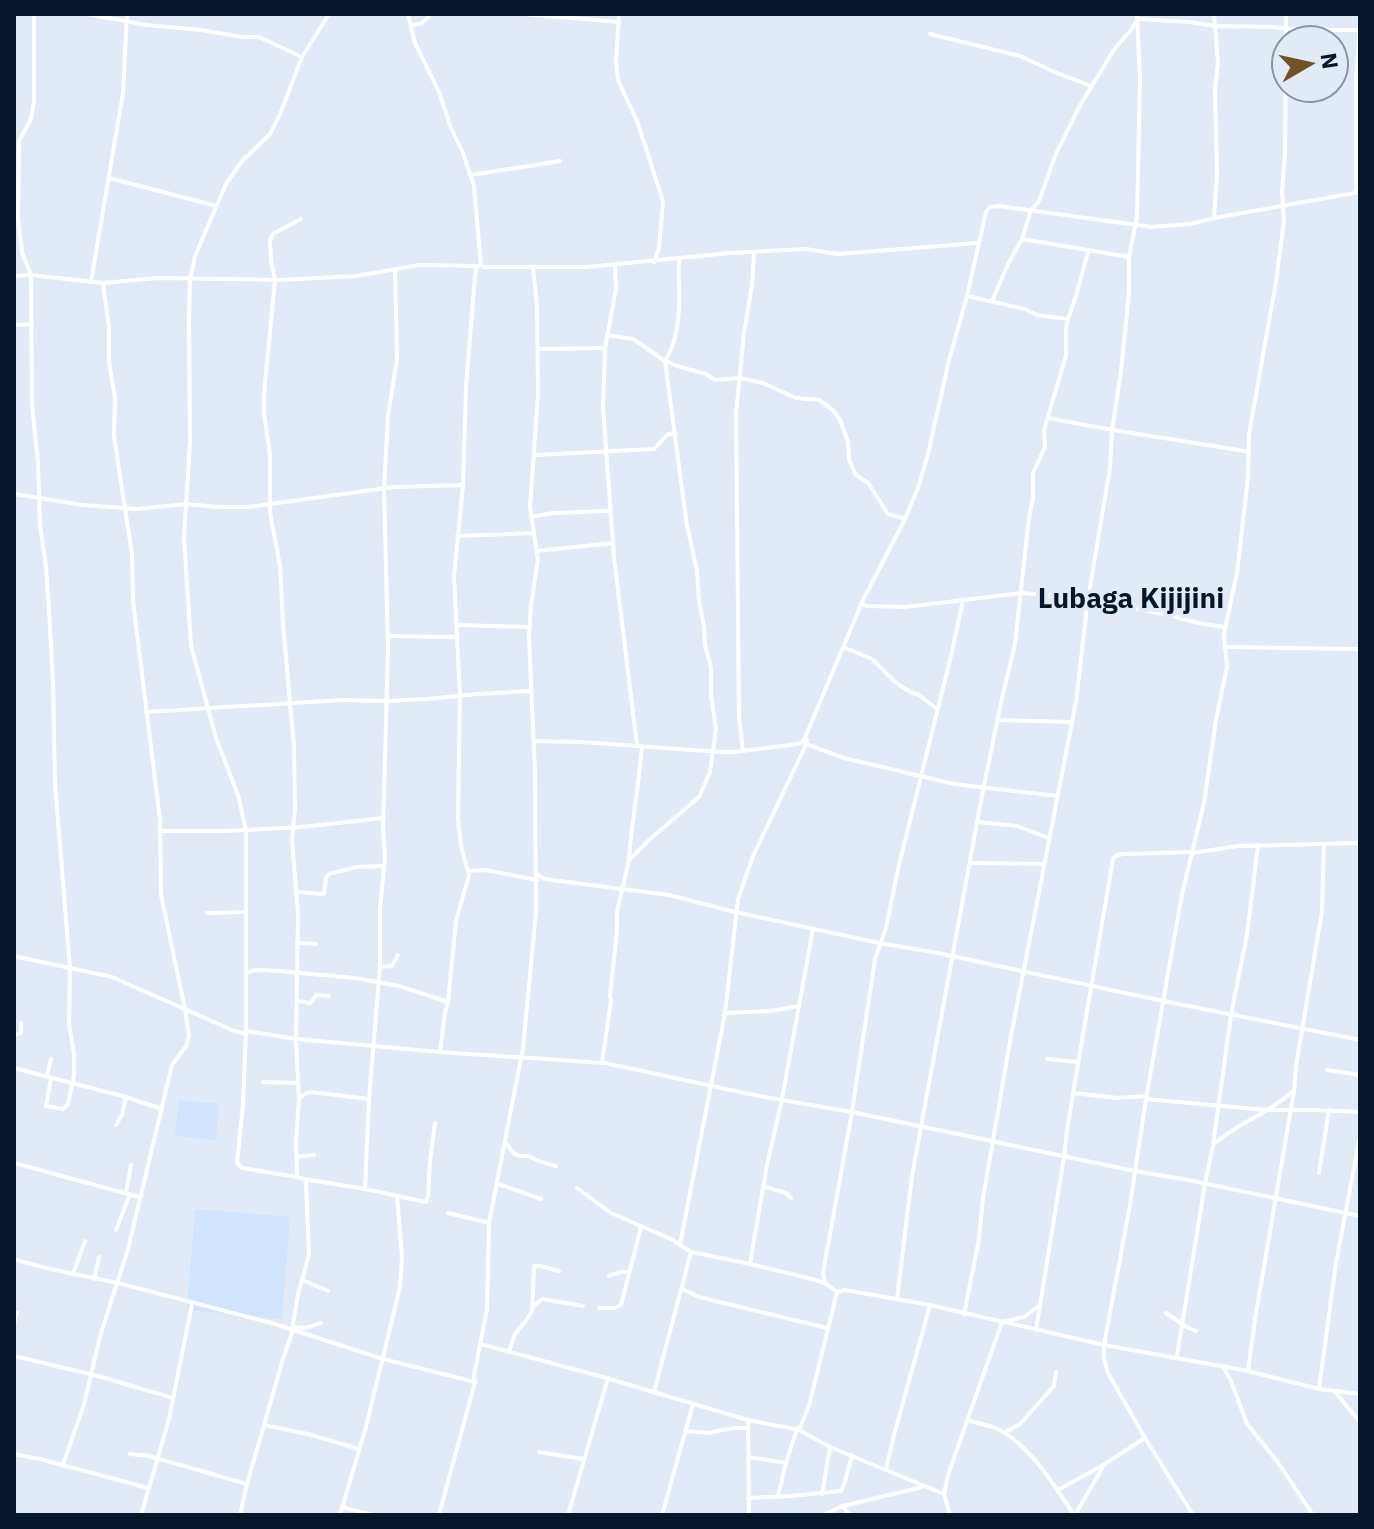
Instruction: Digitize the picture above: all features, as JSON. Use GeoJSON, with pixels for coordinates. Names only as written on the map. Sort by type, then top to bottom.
{"type":"FeatureCollection","features":[{"type":"Feature","properties":{"kind":"street"},"geometry":{"type":"LineString","coordinates":[[34,14],[33,111],[19,141],[19,236],[31,275],[32,405],[40,533],[49,610],[55,784],[70,968],[69,1024],[74,1054],[73,1083],[65,1108],[60,1110],[46,1104],[51,1059]]}},
{"type":"Feature","properties":{"kind":"street"},"geometry":{"type":"LineString","coordinates":[[87,14],[127,22],[259,37],[302,57]]}},
{"type":"Feature","properties":{"kind":"street"},"geometry":{"type":"LineString","coordinates":[[91,282],[123,93],[127,14]]}},
{"type":"Feature","properties":{"kind":"street"},"geometry":{"type":"LineString","coordinates":[[329,14],[302,57],[270,134],[236,168],[226,184],[195,256],[190,279],[190,442],[184,538],[191,645],[221,755],[238,795],[246,830],[246,1033],[237,1163],[253,1171],[426,1202],[435,1123]]}},
{"type":"Feature","properties":{"kind":"street"},"geometry":{"type":"LineString","coordinates":[[408,14],[422,61],[439,92],[471,175],[476,196],[479,266],[475,276],[466,387],[463,485],[454,577],[460,695],[458,819],[468,883],[456,921],[440,1052]]}},
{"type":"Feature","properties":{"kind":"street"},"geometry":{"type":"LineString","coordinates":[[411,26],[424,22],[431,14]]}},
{"type":"Feature","properties":{"kind":"street"},"geometry":{"type":"LineString","coordinates":[[523,14],[619,22]]}},
{"type":"Feature","properties":{"kind":"street"},"geometry":{"type":"LineString","coordinates":[[619,14],[618,80],[637,121],[662,197],[659,248],[654,262]]}},
{"type":"Feature","properties":{"kind":"street"},"geometry":{"type":"LineString","coordinates":[[1214,14],[1218,63],[1214,218]]}},
{"type":"Feature","properties":{"kind":"street"},"geometry":{"type":"LineString","coordinates":[[1138,16],[1214,26],[1270,28]]}},
{"type":"Feature","properties":{"kind":"street"},"geometry":{"type":"LineString","coordinates":[[992,301],[1022,239],[1031,210],[1039,201],[1055,156],[1091,86],[1138,16]]}},
{"type":"Feature","properties":{"kind":"street"},"geometry":{"type":"LineString","coordinates":[[964,1314],[1011,1036],[1072,722],[1110,468],[1129,293],[1129,257],[1135,226],[1140,68],[1138,16]]}},
{"type":"Feature","properties":{"kind":"street"},"geometry":{"type":"LineString","coordinates":[[680,1245],[725,1013],[738,899],[753,856],[806,744],[861,604],[905,519],[922,477],[986,212],[990,207],[999,206],[1135,226],[1178,226],[1358,192],[1355,105],[1360,28]]}},
{"type":"Feature","properties":{"kind":"street"},"geometry":{"type":"LineString","coordinates":[[930,34],[1020,56],[1091,86]]}},
{"type":"Feature","properties":{"kind":"street"},"geometry":{"type":"LineString","coordinates":[[1193,1515],[1108,1373],[1104,1345],[1184,882],[1204,803],[1227,667],[1225,627],[1237,573],[1248,477],[1249,434],[1283,229],[1285,104]]}},
{"type":"Feature","properties":{"kind":"street"},"geometry":{"type":"LineString","coordinates":[[471,175],[560,161]]}},
{"type":"Feature","properties":{"kind":"street"},"geometry":{"type":"LineString","coordinates":[[109,178],[217,206]]}},
{"type":"Feature","properties":{"kind":"street"},"geometry":{"type":"LineString","coordinates":[[297,1177],[297,892],[292,828],[295,800],[291,702],[280,566],[272,530],[270,455],[264,394],[275,280],[271,236],[301,219]]}},
{"type":"Feature","properties":{"kind":"street"},"geometry":{"type":"LineString","coordinates":[[1022,239],[1129,257]]}},
{"type":"Feature","properties":{"kind":"street"},"geometry":{"type":"LineString","coordinates":[[14,276],[103,283],[144,279],[275,280],[356,276],[420,265],[587,267],[712,254],[806,249],[849,253],[978,243]]}},
{"type":"Feature","properties":{"kind":"street"},"geometry":{"type":"LineString","coordinates":[[743,751],[739,717],[736,414],[754,252]]}},
{"type":"Feature","properties":{"kind":"street"},"geometry":{"type":"LineString","coordinates":[[897,1299],[912,1176],[984,788],[1015,644],[1033,498],[1033,473],[1045,447],[1044,430],[1066,356],[1068,319],[1088,252]]}},
{"type":"Feature","properties":{"kind":"street"},"geometry":{"type":"LineString","coordinates":[[629,860],[698,799],[710,772],[716,729],[711,668],[705,645],[697,570],[687,526],[665,361],[678,319],[677,267],[680,259]]}},
{"type":"Feature","properties":{"kind":"street"},"geometry":{"type":"LineString","coordinates":[[602,1063],[611,1001],[617,912],[629,860],[636,792],[640,782],[640,745],[613,543],[603,407],[605,348],[617,285],[615,265]]}},
{"type":"Feature","properties":{"kind":"street"},"geometry":{"type":"LineString","coordinates":[[439,1515],[475,1382],[487,1309],[489,1223],[521,1057],[533,962],[537,880],[530,627],[537,551],[531,517],[531,486],[535,455],[538,349],[533,268]]}},
{"type":"Feature","properties":{"kind":"street"},"geometry":{"type":"LineString","coordinates":[[365,1189],[384,866],[387,635],[384,488],[388,416],[397,359],[395,269]]}},
{"type":"Feature","properties":{"kind":"street"},"geometry":{"type":"LineString","coordinates":[[63,1465],[84,1404],[101,1333],[128,1249],[172,1065],[188,1041],[185,1009],[161,895],[161,831],[133,601],[132,554],[114,436],[115,397],[109,363],[109,328],[103,283]]}},
{"type":"Feature","properties":{"kind":"street"},"geometry":{"type":"LineString","coordinates":[[967,296],[1025,309],[1037,315],[1068,319]]}},
{"type":"Feature","properties":{"kind":"street"},"geometry":{"type":"LineString","coordinates":[[14,325],[32,324]]}},
{"type":"Feature","properties":{"kind":"street"},"geometry":{"type":"LineString","coordinates":[[607,335],[633,339],[665,361],[706,374],[715,380],[740,378],[763,383],[796,398],[815,398],[833,410],[840,420],[855,474],[868,483],[888,514],[905,519]]}},
{"type":"Feature","properties":{"kind":"street"},"geometry":{"type":"LineString","coordinates":[[538,349],[605,348]]}},
{"type":"Feature","properties":{"kind":"street"},"geometry":{"type":"LineString","coordinates":[[1049,418],[1249,452]]}},
{"type":"Feature","properties":{"kind":"street"},"geometry":{"type":"LineString","coordinates":[[535,455],[654,449],[668,434],[676,433]]}},
{"type":"Feature","properties":{"kind":"street"},"geometry":{"type":"LineString","coordinates":[[14,494],[126,509],[186,504],[227,507],[270,505],[384,488],[463,485]]}},
{"type":"Feature","properties":{"kind":"street"},"geometry":{"type":"LineString","coordinates":[[531,517],[610,511]]}},
{"type":"Feature","properties":{"kind":"street"},"geometry":{"type":"LineString","coordinates":[[457,536],[533,533]]}},
{"type":"Feature","properties":{"kind":"street"},"geometry":{"type":"LineString","coordinates":[[537,551],[613,543]]}},
{"type":"Feature","properties":{"kind":"street"},"geometry":{"type":"LineString","coordinates":[[861,604],[905,607],[1022,593],[1088,599],[1225,627]]}},
{"type":"Feature","properties":{"kind":"street"},"geometry":{"type":"LineString","coordinates":[[825,1283],[823,1273],[879,943],[886,928],[963,600]]}},
{"type":"Feature","properties":{"kind":"street"},"geometry":{"type":"LineString","coordinates":[[457,625],[530,627]]}},
{"type":"Feature","properties":{"kind":"street"},"geometry":{"type":"LineString","coordinates":[[387,635],[458,637]]}},
{"type":"Feature","properties":{"kind":"street"},"geometry":{"type":"LineString","coordinates":[[843,647],[872,659],[895,682],[937,709]]}},
{"type":"Feature","properties":{"kind":"street"},"geometry":{"type":"LineString","coordinates":[[1224,647],[1360,649]]}},
{"type":"Feature","properties":{"kind":"street"},"geometry":{"type":"LineString","coordinates":[[146,712],[531,691]]}},
{"type":"Feature","properties":{"kind":"street"},"geometry":{"type":"LineString","coordinates":[[998,720],[1072,722]]}},
{"type":"Feature","properties":{"kind":"street"},"geometry":{"type":"LineString","coordinates":[[534,741],[743,751],[799,744],[808,736]]}},
{"type":"Feature","properties":{"kind":"street"},"geometry":{"type":"LineString","coordinates":[[806,744],[844,758],[954,784],[1057,796]]}},
{"type":"Feature","properties":{"kind":"street"},"geometry":{"type":"LineString","coordinates":[[161,831],[292,828],[384,818]]}},
{"type":"Feature","properties":{"kind":"street"},"geometry":{"type":"LineString","coordinates":[[978,822],[1023,827],[1049,838]]}},
{"type":"Feature","properties":{"kind":"street"},"geometry":{"type":"LineString","coordinates":[[1036,1330],[1114,857],[1258,845],[1360,843]]}},
{"type":"Feature","properties":{"kind":"street"},"geometry":{"type":"LineString","coordinates":[[1248,1371],[1322,911],[1324,844]]}},
{"type":"Feature","properties":{"kind":"street"},"geometry":{"type":"LineString","coordinates":[[1177,1357],[1213,1145],[1231,1015],[1247,935],[1258,845]]}},
{"type":"Feature","properties":{"kind":"street"},"geometry":{"type":"LineString","coordinates":[[970,863],[1044,864]]}},
{"type":"Feature","properties":{"kind":"street"},"geometry":{"type":"LineString","coordinates":[[297,892],[324,894],[329,874],[357,867],[384,866]]}},
{"type":"Feature","properties":{"kind":"street"},"geometry":{"type":"LineString","coordinates":[[468,871],[485,870],[537,880],[669,895],[879,943],[1360,1040]]}},
{"type":"Feature","properties":{"kind":"street"},"geometry":{"type":"LineString","coordinates":[[537,880],[544,879]]}},
{"type":"Feature","properties":{"kind":"street"},"geometry":{"type":"LineString","coordinates":[[207,913],[245,912]]}},
{"type":"Feature","properties":{"kind":"street"},"geometry":{"type":"LineString","coordinates":[[750,1264],[813,929]]}},
{"type":"Feature","properties":{"kind":"street"},"geometry":{"type":"LineString","coordinates":[[297,943],[316,944]]}},
{"type":"Feature","properties":{"kind":"street"},"geometry":{"type":"LineString","coordinates":[[380,967],[392,966],[398,955]]}},
{"type":"Feature","properties":{"kind":"street"},"geometry":{"type":"LineString","coordinates":[[14,956],[112,977],[232,1030],[246,1033],[440,1052],[602,1063],[1360,1216]]}},
{"type":"Feature","properties":{"kind":"street"},"geometry":{"type":"LineString","coordinates":[[246,973],[255,970],[345,977],[410,989],[448,1002]]}},
{"type":"Feature","properties":{"kind":"street"},"geometry":{"type":"LineString","coordinates":[[297,1001],[312,1003],[315,995],[329,996]]}},
{"type":"Feature","properties":{"kind":"street"},"geometry":{"type":"LineString","coordinates":[[725,1013],[799,1006]]}},
{"type":"Feature","properties":{"kind":"street"},"geometry":{"type":"LineString","coordinates":[[14,1035],[21,1033],[21,1023]]}},
{"type":"Feature","properties":{"kind":"street"},"geometry":{"type":"LineString","coordinates":[[1047,1059],[1078,1062]]}},
{"type":"Feature","properties":{"kind":"street"},"geometry":{"type":"LineString","coordinates":[[14,1068],[162,1109]]}},
{"type":"Feature","properties":{"kind":"street"},"geometry":{"type":"LineString","coordinates":[[1327,1070],[1360,1075]]}},
{"type":"Feature","properties":{"kind":"street"},"geometry":{"type":"LineString","coordinates":[[263,1082],[298,1083]]}},
{"type":"Feature","properties":{"kind":"street"},"geometry":{"type":"LineString","coordinates":[[1213,1145],[1230,1130],[1294,1091]]}},
{"type":"Feature","properties":{"kind":"street"},"geometry":{"type":"LineString","coordinates":[[299,1099],[311,1092],[369,1099]]}},
{"type":"Feature","properties":{"kind":"street"},"geometry":{"type":"LineString","coordinates":[[1073,1093],[1266,1110],[1360,1112]]}},
{"type":"Feature","properties":{"kind":"street"},"geometry":{"type":"LineString","coordinates":[[116,1125],[126,1097]]}},
{"type":"Feature","properties":{"kind":"street"},"geometry":{"type":"LineString","coordinates":[[1319,1173],[1329,1110]]}},
{"type":"Feature","properties":{"kind":"street"},"geometry":{"type":"LineString","coordinates":[[1319,1389],[1336,1263],[1360,1136]]}},
{"type":"Feature","properties":{"kind":"street"},"geometry":{"type":"LineString","coordinates":[[505,1142],[515,1156],[531,1156],[556,1166]]}},
{"type":"Feature","properties":{"kind":"street"},"geometry":{"type":"LineString","coordinates":[[297,1157],[314,1155]]}},
{"type":"Feature","properties":{"kind":"street"},"geometry":{"type":"LineString","coordinates":[[14,1163],[139,1197]]}},
{"type":"Feature","properties":{"kind":"street"},"geometry":{"type":"LineString","coordinates":[[116,1230],[128,1194],[131,1165]]}},
{"type":"Feature","properties":{"kind":"street"},"geometry":{"type":"LineString","coordinates":[[240,1515],[292,1329],[309,1249],[304,1179]]}},
{"type":"Feature","properties":{"kind":"street"},"geometry":{"type":"LineString","coordinates":[[498,1184],[541,1199]]}},
{"type":"Feature","properties":{"kind":"street"},"geometry":{"type":"LineString","coordinates":[[763,1186],[786,1193],[791,1198]]}},
{"type":"Feature","properties":{"kind":"street"},"geometry":{"type":"LineString","coordinates":[[577,1188],[611,1213],[691,1252],[825,1283],[837,1292]]}},
{"type":"Feature","properties":{"kind":"street"},"geometry":{"type":"LineString","coordinates":[[340,1515],[383,1359],[401,1273],[397,1196]]}},
{"type":"Feature","properties":{"kind":"street"},"geometry":{"type":"LineString","coordinates":[[448,1213],[489,1223]]}},
{"type":"Feature","properties":{"kind":"street"},"geometry":{"type":"LineString","coordinates":[[599,1308],[620,1307],[641,1227]]}},
{"type":"Feature","properties":{"kind":"street"},"geometry":{"type":"LineString","coordinates":[[73,1274],[85,1241]]}},
{"type":"Feature","properties":{"kind":"street"},"geometry":{"type":"LineString","coordinates":[[654,1392],[691,1252]]}},
{"type":"Feature","properties":{"kind":"street"},"geometry":{"type":"LineString","coordinates":[[94,1279],[99,1257]]}},
{"type":"Feature","properties":{"kind":"street"},"geometry":{"type":"LineString","coordinates":[[14,1259],[192,1302],[292,1329],[383,1359],[475,1382]]}},
{"type":"Feature","properties":{"kind":"street"},"geometry":{"type":"LineString","coordinates":[[509,1352],[515,1334],[530,1316],[534,1266],[559,1271]]}},
{"type":"Feature","properties":{"kind":"street"},"geometry":{"type":"LineString","coordinates":[[609,1276],[629,1272]]}},
{"type":"Feature","properties":{"kind":"street"},"geometry":{"type":"LineString","coordinates":[[302,1280],[328,1291]]}},
{"type":"Feature","properties":{"kind":"street"},"geometry":{"type":"LineString","coordinates":[[682,1289],[699,1297],[827,1328]]}},
{"type":"Feature","properties":{"kind":"street"},"geometry":{"type":"LineString","coordinates":[[837,1292],[845,1290],[930,1305],[1104,1345],[1248,1371],[1334,1392],[1360,1394]]}},
{"type":"Feature","properties":{"kind":"street"},"geometry":{"type":"LineString","coordinates":[[778,1496],[797,1429],[810,1402],[837,1292]]}},
{"type":"Feature","properties":{"kind":"street"},"geometry":{"type":"LineString","coordinates":[[532,1309],[543,1299],[583,1306]]}},
{"type":"Feature","properties":{"kind":"street"},"geometry":{"type":"LineString","coordinates":[[141,1515],[173,1398],[192,1302]]}},
{"type":"Feature","properties":{"kind":"street"},"geometry":{"type":"LineString","coordinates":[[886,1469],[930,1305]]}},
{"type":"Feature","properties":{"kind":"street"},"geometry":{"type":"LineString","coordinates":[[1002,1322],[1024,1317],[1040,1305]]}},
{"type":"Feature","properties":{"kind":"street"},"geometry":{"type":"LineString","coordinates":[[14,1324],[17,1313]]}},
{"type":"Feature","properties":{"kind":"street"},"geometry":{"type":"LineString","coordinates":[[1166,1313],[1196,1331]]}},
{"type":"Feature","properties":{"kind":"street"},"geometry":{"type":"LineString","coordinates":[[950,1515],[944,1494],[948,1475],[1002,1322]]}},
{"type":"Feature","properties":{"kind":"street"},"geometry":{"type":"LineString","coordinates":[[292,1329],[321,1323]]}},
{"type":"Feature","properties":{"kind":"street"},"geometry":{"type":"LineString","coordinates":[[480,1344],[748,1420],[797,1429],[830,1447],[944,1494]]}},
{"type":"Feature","properties":{"kind":"street"},"geometry":{"type":"LineString","coordinates":[[14,1356],[173,1398]]}},
{"type":"Feature","properties":{"kind":"street"},"geometry":{"type":"LineString","coordinates":[[1224,1368],[1247,1424],[1277,1461],[1313,1515]]}},
{"type":"Feature","properties":{"kind":"street"},"geometry":{"type":"LineString","coordinates":[[1004,1433],[1020,1424],[1054,1386],[1056,1372]]}},
{"type":"Feature","properties":{"kind":"street"},"geometry":{"type":"LineString","coordinates":[[568,1515],[608,1378]]}},
{"type":"Feature","properties":{"kind":"street"},"geometry":{"type":"LineString","coordinates":[[1334,1392],[1360,1422]]}},
{"type":"Feature","properties":{"kind":"street"},"geometry":{"type":"LineString","coordinates":[[662,1515],[693,1404]]}},
{"type":"Feature","properties":{"kind":"street"},"geometry":{"type":"LineString","coordinates":[[748,1420],[749,1515]]}},
{"type":"Feature","properties":{"kind":"street"},"geometry":{"type":"LineString","coordinates":[[967,1420],[1004,1433],[1029,1455],[1075,1515],[1105,1464]]}},
{"type":"Feature","properties":{"kind":"street"},"geometry":{"type":"LineString","coordinates":[[264,1425],[359,1449]]}},
{"type":"Feature","properties":{"kind":"street"},"geometry":{"type":"LineString","coordinates":[[685,1431],[709,1433],[747,1428]]}},
{"type":"Feature","properties":{"kind":"street"},"geometry":{"type":"LineString","coordinates":[[1057,1490],[1145,1438]]}},
{"type":"Feature","properties":{"kind":"street"},"geometry":{"type":"LineString","coordinates":[[822,1494],[830,1447]]}},
{"type":"Feature","properties":{"kind":"street"},"geometry":{"type":"LineString","coordinates":[[539,1452],[583,1459]]}},
{"type":"Feature","properties":{"kind":"street"},"geometry":{"type":"LineString","coordinates":[[14,1454],[148,1488]]}},
{"type":"Feature","properties":{"kind":"street"},"geometry":{"type":"LineString","coordinates":[[130,1454],[247,1484]]}},
{"type":"Feature","properties":{"kind":"street"},"geometry":{"type":"LineString","coordinates":[[748,1498],[843,1490],[852,1455]]}},
{"type":"Feature","properties":{"kind":"street"},"geometry":{"type":"LineString","coordinates":[[748,1457],[786,1463]]}},
{"type":"Feature","properties":{"kind":"street"},"geometry":{"type":"LineString","coordinates":[[824,1515],[843,1506],[924,1486]]}},
{"type":"Feature","properties":{"kind":"street"},"geometry":{"type":"LineString","coordinates":[[843,1506],[850,1515]]}},
{"type":"Feature","properties":{"kind":"street"},"geometry":{"type":"LineString","coordinates":[[342,1507],[373,1515]]}},
{"type":"Feature","properties":{"kind":"shaded area"},"geometry":{"type":"Polygon","coordinates":[[[179,1100],[219,1104],[216,1140],[175,1136],[179,1100]]]}},
{"type":"Feature","properties":{"kind":"shaded area"},"geometry":{"type":"Polygon","coordinates":[[[195,1209],[290,1217],[282,1319],[187,1310],[195,1209]]]}},
{"type":"Feature","properties":{"kind":"district","name":"Lubaga Kijijini"},"geometry":{"type":"Point","coordinates":[1131,597]}}]}
